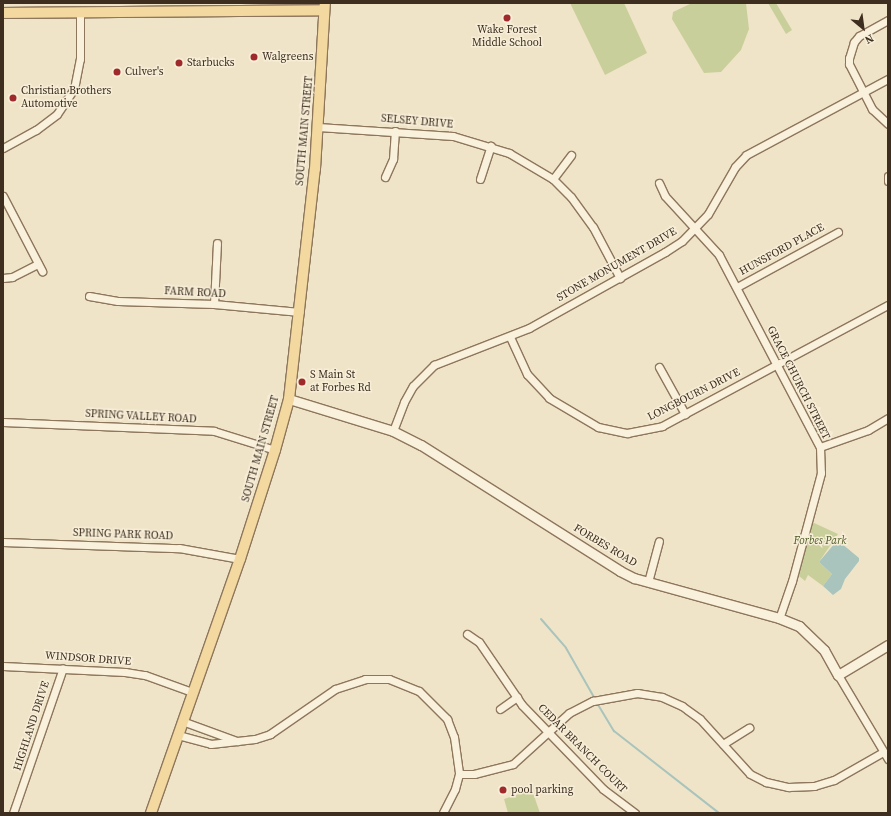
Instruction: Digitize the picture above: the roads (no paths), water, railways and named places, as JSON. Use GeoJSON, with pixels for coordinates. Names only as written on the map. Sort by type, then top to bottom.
{"type":"FeatureCollection","features":[{"type":"Feature","properties":{"kind":"main road"},"geometry":{"type":"LineString","coordinates":[[3,13],[324,6]]}},
{"type":"Feature","properties":{"kind":"main road","name":"SOUTH MAIN STREET"},"geometry":{"type":"LineString","coordinates":[[151,813],[192,692],[240,559],[275,450],[288,399],[300,312],[318,127],[324,6]]}},
{"type":"Feature","properties":{"kind":"street"},"geometry":{"type":"LineString","coordinates":[[3,148],[36,130],[57,114],[74,89],[80,59],[80,11]]}},
{"type":"Feature","properties":{"kind":"street"},"geometry":{"type":"LineString","coordinates":[[888,20],[859,36],[851,48],[849,64],[872,109],[888,124]]}},
{"type":"Feature","properties":{"kind":"street","name":"STONE MONUMENT DRIVE"},"geometry":{"type":"LineString","coordinates":[[393,431],[404,402],[413,386],[434,365],[510,337],[665,252],[696,228],[708,214],[735,167],[746,155],[888,79]]}},
{"type":"Feature","properties":{"kind":"street","name":"SELSEY DRIVE"},"geometry":{"type":"LineString","coordinates":[[318,127],[453,136],[491,146],[510,153],[553,179],[583,212],[620,278]]}},
{"type":"Feature","properties":{"kind":"street"},"geometry":{"type":"LineString","coordinates":[[385,177],[393,159],[395,131]]}},
{"type":"Feature","properties":{"kind":"street"},"geometry":{"type":"LineString","coordinates":[[480,179],[491,146]]}},
{"type":"Feature","properties":{"kind":"street"},"geometry":{"type":"LineString","coordinates":[[553,179],[571,155]]}},
{"type":"Feature","properties":{"kind":"street"},"geometry":{"type":"LineString","coordinates":[[888,176],[888,181]]}},
{"type":"Feature","properties":{"kind":"street","name":"GRACE CHURCH STREET"},"geometry":{"type":"LineString","coordinates":[[659,183],[665,196],[696,228],[719,255],[820,447],[821,473],[792,581],[780,618]]}},
{"type":"Feature","properties":{"kind":"street"},"geometry":{"type":"LineString","coordinates":[[3,196],[42,271]]}},
{"type":"Feature","properties":{"kind":"street","name":"HUNSFORD PLACE"},"geometry":{"type":"LineString","coordinates":[[737,287],[838,232]]}},
{"type":"Feature","properties":{"kind":"street"},"geometry":{"type":"LineString","coordinates":[[214,304],[217,243]]}},
{"type":"Feature","properties":{"kind":"street"},"geometry":{"type":"LineString","coordinates":[[3,278],[12,277],[38,264]]}},
{"type":"Feature","properties":{"kind":"street","name":"FARM ROAD"},"geometry":{"type":"LineString","coordinates":[[89,296],[118,301],[214,304],[300,312]]}},
{"type":"Feature","properties":{"kind":"street","name":"LONGBOURN DRIVE"},"geometry":{"type":"LineString","coordinates":[[510,337],[527,374],[536,386],[549,398],[598,427],[628,433],[648,430],[685,414],[888,305]]}},
{"type":"Feature","properties":{"kind":"street"},"geometry":{"type":"LineString","coordinates":[[659,367],[685,414]]}},
{"type":"Feature","properties":{"kind":"street","name":"FORBES ROAD"},"geometry":{"type":"LineString","coordinates":[[288,399],[393,431],[446,460],[620,571],[648,582],[780,618],[799,626],[812,636],[824,650],[888,759]]}},
{"type":"Feature","properties":{"kind":"street"},"geometry":{"type":"LineString","coordinates":[[820,447],[868,430],[888,418]]}},
{"type":"Feature","properties":{"kind":"street","name":"SPRING VALLEY ROAD"},"geometry":{"type":"LineString","coordinates":[[3,422],[214,431],[275,450]]}},
{"type":"Feature","properties":{"kind":"street"},"geometry":{"type":"LineString","coordinates":[[648,582],[659,541]]}},
{"type":"Feature","properties":{"kind":"street","name":"SPRING PARK ROAD"},"geometry":{"type":"LineString","coordinates":[[3,542],[179,548],[240,559]]}},
{"type":"Feature","properties":{"kind":"street","name":"CEDAR BRANCH COURT"},"geometry":{"type":"LineString","coordinates":[[467,634],[479,642],[517,697],[548,732],[603,789],[634,813]]}},
{"type":"Feature","properties":{"kind":"street"},"geometry":{"type":"LineString","coordinates":[[838,674],[888,645]]}},
{"type":"Feature","properties":{"kind":"street","name":"WINDSOR DRIVE"},"geometry":{"type":"LineString","coordinates":[[3,666],[63,668],[145,675],[192,692]]}},
{"type":"Feature","properties":{"kind":"street","name":"HIGHLAND DRIVE"},"geometry":{"type":"LineString","coordinates":[[13,813],[63,668]]}},
{"type":"Feature","properties":{"kind":"street"},"geometry":{"type":"LineString","coordinates":[[178,735],[211,744],[237,741],[270,734],[335,689],[381,677],[419,691],[446,719],[454,737],[459,774],[455,789],[443,813]]}},
{"type":"Feature","properties":{"kind":"street"},"geometry":{"type":"LineString","coordinates":[[459,774],[474,774],[513,764],[569,713],[593,701],[637,693],[662,697],[682,706],[700,719],[750,774],[766,782],[788,787],[814,786],[834,780],[883,752]]}},
{"type":"Feature","properties":{"kind":"street"},"geometry":{"type":"LineString","coordinates":[[500,709],[517,697]]}},
{"type":"Feature","properties":{"kind":"street"},"geometry":{"type":"LineString","coordinates":[[182,722],[237,741]]}},
{"type":"Feature","properties":{"kind":"street"},"geometry":{"type":"LineString","coordinates":[[723,744],[748,728]]}},
{"type":"Feature","properties":{"kind":"water"},"geometry":{"type":"Polygon","coordinates":[[[835,543],[841,543],[859,558],[859,561],[845,579],[841,589],[833,595],[823,586],[832,574],[819,562],[835,543]]]}},
{"type":"Feature","properties":{"kind":"waterway"},"geometry":{"type":"LineString","coordinates":[[541,619],[566,648],[595,699]]}},
{"type":"Feature","properties":{"kind":"waterway"},"geometry":{"type":"LineString","coordinates":[[597,703],[614,731],[719,813]]}},
{"type":"Feature","properties":{"kind":"place","name":"Wake Forest Middle School"},"geometry":{"type":"Point","coordinates":[507,18]}},
{"type":"Feature","properties":{"kind":"place","name":"Walgreens"},"geometry":{"type":"Point","coordinates":[254,57]}},
{"type":"Feature","properties":{"kind":"place","name":"Starbucks"},"geometry":{"type":"Point","coordinates":[179,63]}},
{"type":"Feature","properties":{"kind":"place","name":"Culver's"},"geometry":{"type":"Point","coordinates":[117,72]}},
{"type":"Feature","properties":{"kind":"place","name":"Christian Brothers Automotive"},"geometry":{"type":"Point","coordinates":[13,98]}},
{"type":"Feature","properties":{"kind":"place","name":"S Main St at Forbes Rd"},"geometry":{"type":"Point","coordinates":[302,382]}},
{"type":"Feature","properties":{"kind":"place","name":"pool parking"},"geometry":{"type":"Point","coordinates":[503,790]}},
{"type":"Feature","properties":{"kind":"park label","name":"Forbes Park"},"geometry":{"type":"Point","coordinates":[820,541]}}]}
